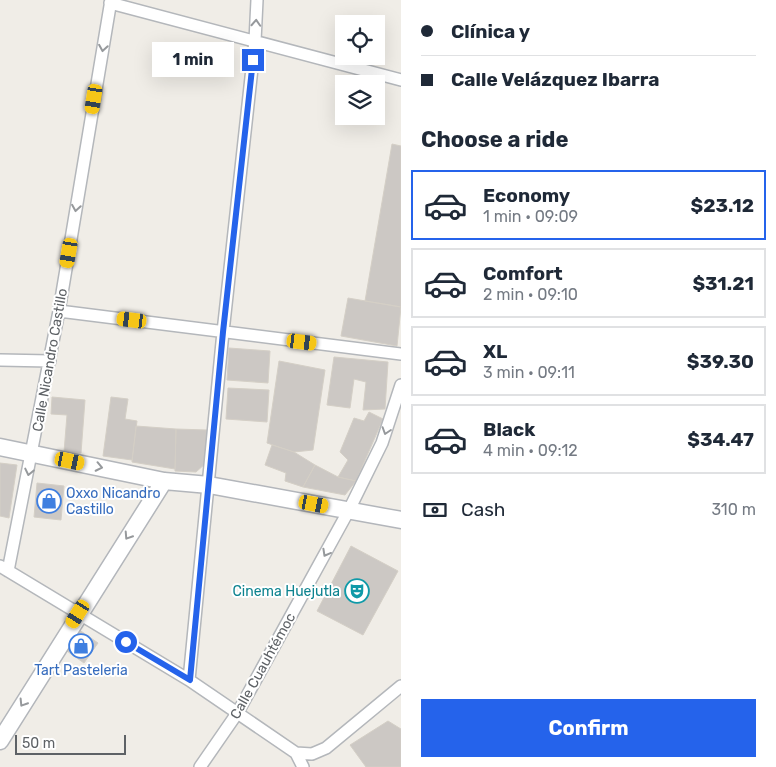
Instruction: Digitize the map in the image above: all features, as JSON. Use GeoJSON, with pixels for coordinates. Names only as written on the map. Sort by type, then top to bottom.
{"type":"FeatureCollection","features":[{"type":"Feature","properties":{"kind":"main road"},"geometry":{"type":"LineString","coordinates":[[0,447],[164,481],[209,484],[401,520]]}},
{"type":"Feature","properties":{"kind":"main road"},"geometry":{"type":"LineString","coordinates":[[0,741],[78,614],[164,481]]}},
{"type":"Feature","properties":{"kind":"street"},"geometry":{"type":"LineString","coordinates":[[190,680],[223,332],[255,41],[257,0]]}},
{"type":"Feature","properties":{"kind":"street"},"geometry":{"type":"LineString","coordinates":[[111,2],[401,80]]}},
{"type":"Feature","properties":{"kind":"street","name":"Calle Nicandro Castillo"},"geometry":{"type":"LineString","coordinates":[[4,569],[33,453],[111,2]]}},
{"type":"Feature","properties":{"kind":"street"},"geometry":{"type":"LineString","coordinates":[[59,311],[401,354]]}},
{"type":"Feature","properties":{"kind":"street"},"geometry":{"type":"LineString","coordinates":[[0,360],[50,361]]}},
{"type":"Feature","properties":{"kind":"street","name":"Calle Cuauhtémoc"},"geometry":{"type":"LineString","coordinates":[[200,767],[238,712],[349,510],[382,443],[401,385]]}},
{"type":"Feature","properties":{"kind":"street"},"geometry":{"type":"LineString","coordinates":[[4,569],[190,680],[296,753],[303,767]]}},
{"type":"Feature","properties":{"kind":"street"},"geometry":{"type":"LineString","coordinates":[[296,753],[312,754],[326,748],[401,686]]}},
{"type":"Feature","properties":{"kind":"building"},"geometry":{"type":"Polygon","coordinates":[[[392,144],[401,146],[401,307],[365,301],[392,144]]]}},
{"type":"Feature","properties":{"kind":"building"},"geometry":{"type":"Polygon","coordinates":[[[348,298],[401,307],[397,346],[341,336],[348,298]]]}},
{"type":"Feature","properties":{"kind":"building"},"geometry":{"type":"Polygon","coordinates":[[[229,348],[270,351],[268,383],[227,380],[229,348]]]}},
{"type":"Feature","properties":{"kind":"building"},"geometry":{"type":"Polygon","coordinates":[[[334,357],[388,362],[385,409],[363,410],[366,382],[354,379],[350,408],[327,405],[334,357]]]}},
{"type":"Feature","properties":{"kind":"building"},"geometry":{"type":"Polygon","coordinates":[[[279,361],[325,370],[313,450],[294,452],[267,443],[279,361]]]}},
{"type":"Feature","properties":{"kind":"building"},"geometry":{"type":"Polygon","coordinates":[[[228,388],[269,390],[267,422],[226,419],[228,388]]]}},
{"type":"Feature","properties":{"kind":"building"},"geometry":{"type":"Polygon","coordinates":[[[52,397],[85,400],[81,453],[64,452],[67,415],[51,414],[52,397]]]}},
{"type":"Feature","properties":{"kind":"building"},"geometry":{"type":"Polygon","coordinates":[[[111,397],[128,399],[125,419],[137,421],[132,460],[103,456],[111,397]]]}},
{"type":"Feature","properties":{"kind":"building"},"geometry":{"type":"Polygon","coordinates":[[[369,412],[383,419],[356,481],[338,477],[348,460],[340,452],[354,418],[364,421],[369,412]]]}},
{"type":"Feature","properties":{"kind":"building"},"geometry":{"type":"Polygon","coordinates":[[[136,426],[176,429],[175,469],[132,462],[136,426]]]}},
{"type":"Feature","properties":{"kind":"building"},"geometry":{"type":"Polygon","coordinates":[[[176,429],[207,430],[206,463],[196,472],[175,471],[176,429]]]}},
{"type":"Feature","properties":{"kind":"building"},"geometry":{"type":"Polygon","coordinates":[[[272,445],[294,452],[315,465],[303,487],[285,481],[286,473],[265,465],[272,445]]]}},
{"type":"Feature","properties":{"kind":"building"},"geometry":{"type":"Polygon","coordinates":[[[0,463],[17,465],[9,518],[0,516],[0,463]]]}},
{"type":"Feature","properties":{"kind":"building"},"geometry":{"type":"Polygon","coordinates":[[[315,465],[338,477],[356,481],[345,495],[303,487],[315,465]]]}},
{"type":"Feature","properties":{"kind":"building","name":"Oxxo Nicandro Castillo"},"geometry":{"type":"Polygon","coordinates":[[[37,483],[64,486],[61,520],[34,517],[37,483]]]}},
{"type":"Feature","properties":{"kind":"building","name":"Cinema Huejutla"},"geometry":{"type":"Polygon","coordinates":[[[351,546],[398,571],[363,635],[317,611],[351,546]]]}},
{"type":"Feature","properties":{"kind":"building","name":"Tart Pasteleria"},"geometry":{"type":"Polygon","coordinates":[[[78,629],[98,643],[84,663],[64,649],[78,629]]]}},
{"type":"Feature","properties":{"kind":"building"},"geometry":{"type":"Polygon","coordinates":[[[388,721],[401,729],[401,767],[366,767],[350,745],[388,721]]]}},
{"type":"Feature","properties":{"kind":"place","name":"Oxxo Nicandro Castillo"},"geometry":{"type":"Point","coordinates":[49,501]}},
{"type":"Feature","properties":{"kind":"place","name":"Cinema Huejutla"},"geometry":{"type":"Point","coordinates":[357,591]}},
{"type":"Feature","properties":{"kind":"place","name":"Tart Pasteleria"},"geometry":{"type":"Point","coordinates":[81,646]}},
{"type":"Feature","properties":{"kind":"route"},"geometry":{"type":"LineString","coordinates":[[126,642],[190,680],[223,332],[253,60]]}}]}
